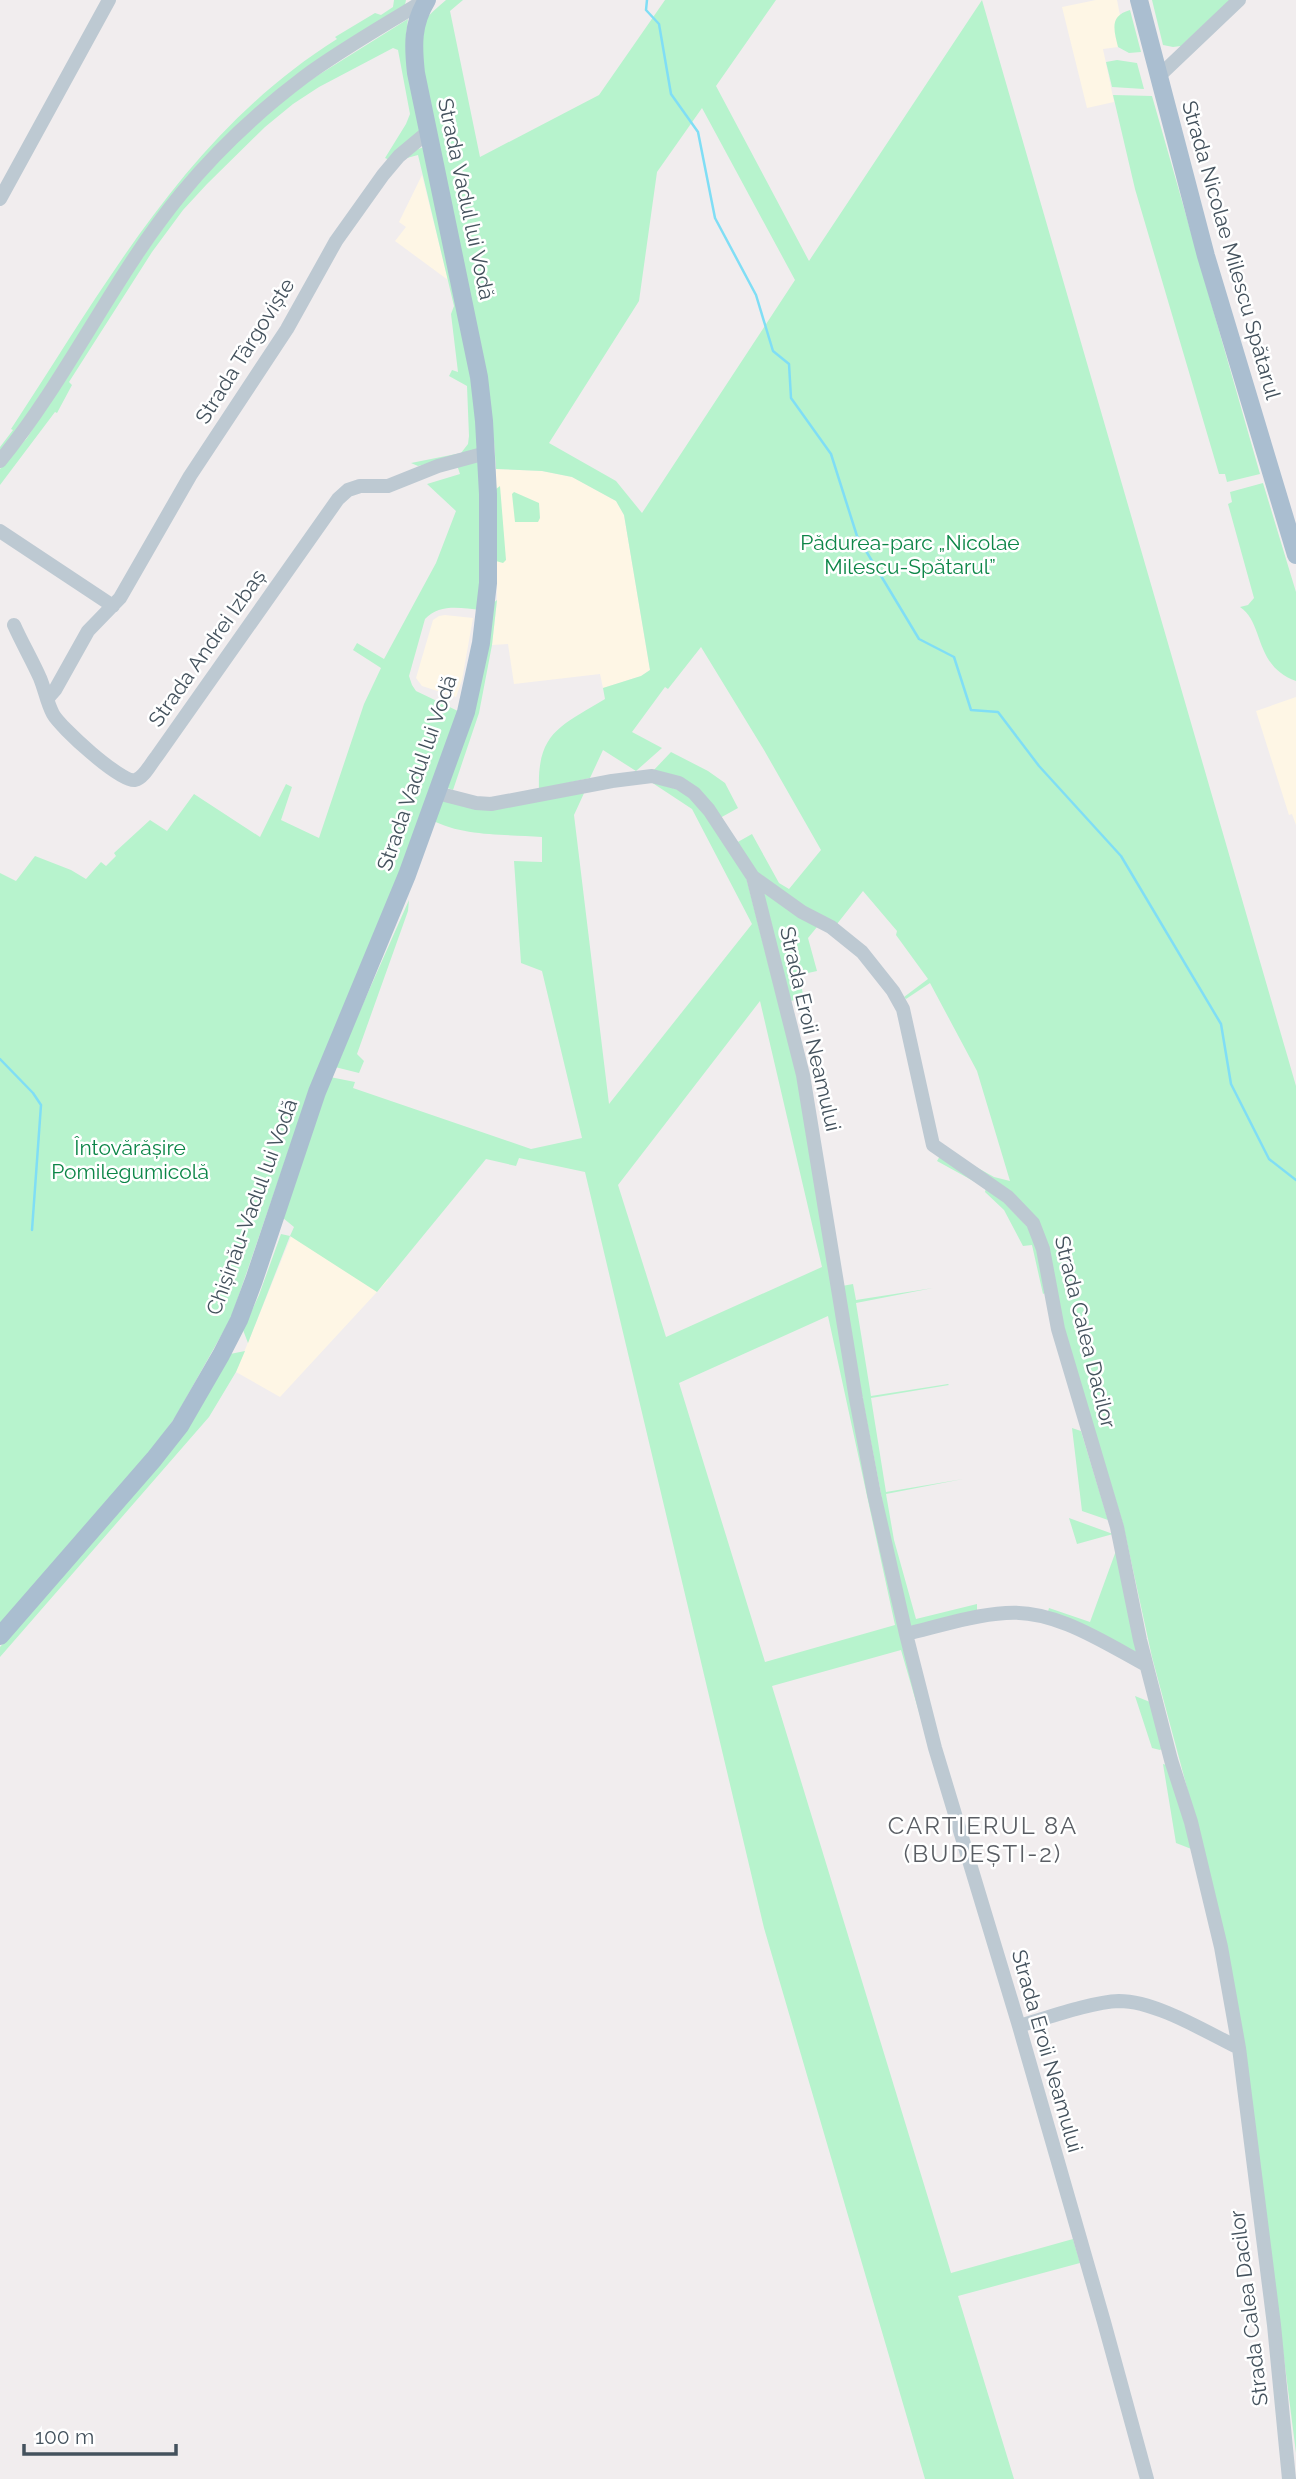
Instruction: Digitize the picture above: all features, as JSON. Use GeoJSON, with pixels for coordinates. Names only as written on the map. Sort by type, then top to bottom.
{"type":"FeatureCollection","features":[{"type":"Feature","properties":{"kind":"main road","name":"Strada Vadul lui Vodă"},"geometry":{"type":"LineString","coordinates":[[317,1092],[438,793],[466,712],[485,619],[489,534],[486,453],[479,377],[416,73],[414,29],[426,0]]}},
{"type":"Feature","properties":{"kind":"main road","name":"Strada Nicolae Milescu Spătarul"},"geometry":{"type":"LineString","coordinates":[[1139,0],[1206,257],[1296,555]]}},
{"type":"Feature","properties":{"kind":"main road","name":"Chișinău-Vadul lui Vodă"},"geometry":{"type":"LineString","coordinates":[[0,1636],[154,1459],[180,1426],[201,1391],[239,1320],[317,1092]]}},
{"type":"Feature","properties":{"kind":"street"},"geometry":{"type":"LineString","coordinates":[[0,199],[109,0]]}},
{"type":"Feature","properties":{"kind":"street","name":"Strada Vadul lui Vodă"},"geometry":{"type":"LineString","coordinates":[[0,461],[44,401],[130,266],[181,194],[209,163],[238,132],[306,75],[426,0]]}},
{"type":"Feature","properties":{"kind":"street"},"geometry":{"type":"LineString","coordinates":[[1158,77],[1239,0]]}},
{"type":"Feature","properties":{"kind":"street","name":"Strada Târgoviște"},"geometry":{"type":"LineString","coordinates":[[48,698],[88,631],[121,598],[190,476],[287,329],[336,241],[399,156],[429,131]]}},
{"type":"Feature","properties":{"kind":"street","name":"Strada Andrei Izbaș"},"geometry":{"type":"LineString","coordinates":[[14,625],[48,698],[53,716],[68,732],[126,779],[134,781],[140,777],[338,499],[348,490],[360,486],[388,485],[438,466],[486,453]]}},
{"type":"Feature","properties":{"kind":"street"},"geometry":{"type":"LineString","coordinates":[[0,531],[113,606]]}},
{"type":"Feature","properties":{"kind":"street","name":"Strada Eroii Neamului"},"geometry":{"type":"LineString","coordinates":[[438,793],[491,804],[612,780],[652,776],[679,783],[694,793],[709,810],[754,877],[805,1086],[856,1399],[874,1494],[906,1634],[935,1748],[1019,2026],[1146,2479]]}},
{"type":"Feature","properties":{"kind":"street","name":"Strada Calea Dacilor"},"geometry":{"type":"LineString","coordinates":[[754,877],[802,912],[831,927],[870,962],[893,991],[903,1009],[933,1145],[1008,1197],[1028,1216],[1039,1234],[1058,1329],[1117,1527],[1146,1665],[1171,1760],[1191,1822],[1221,1947],[1239,2048],[1274,2325],[1289,2479]]}},
{"type":"Feature","properties":{"kind":"street"},"geometry":{"type":"LineString","coordinates":[[906,1634],[983,1615],[1024,1613],[1064,1624],[1146,1665]]}},
{"type":"Feature","properties":{"kind":"street"},"geometry":{"type":"LineString","coordinates":[[1019,2026],[1120,2001],[1165,2013],[1239,2048]]}},
{"type":"Feature","properties":{"kind":"shaded area"},"geometry":{"type":"Polygon","coordinates":[[[1096,0],[1117,0],[1126,46],[1103,49],[1114,102],[1087,108],[1062,7],[1096,0]]]}},
{"type":"Feature","properties":{"kind":"shaded area"},"geometry":{"type":"Polygon","coordinates":[[[422,175],[448,280],[395,241],[406,227],[399,222],[422,175]]]}},
{"type":"Feature","properties":{"kind":"shaded area"},"geometry":{"type":"Polygon","coordinates":[[[496,469],[542,471],[572,477],[616,501],[624,515],[650,670],[641,676],[603,688],[600,674],[514,684],[508,644],[492,645],[497,600],[496,469]]]}},
{"type":"Feature","properties":{"kind":"shaded area"},"geometry":{"type":"Polygon","coordinates":[[[445,615],[473,618],[462,680],[456,697],[422,686],[416,678],[433,620],[445,615]]]}},
{"type":"Feature","properties":{"kind":"shaded area"},"geometry":{"type":"Polygon","coordinates":[[[1296,697],[1296,825],[1292,814],[1289,815],[1256,711],[1296,697]]]}},
{"type":"Feature","properties":{"kind":"shaded area"},"geometry":{"type":"Polygon","coordinates":[[[340,1116],[388,1280],[280,1397],[236,1372],[340,1116]]]}},
{"type":"Feature","properties":{"kind":"green space"},"geometry":{"type":"Polygon","coordinates":[[[394,0],[406,0],[405,5],[221,141],[0,454],[0,447],[13,430],[11,429],[116,267],[153,215],[193,166],[236,119],[284,77],[337,39],[335,37],[375,13],[381,15],[393,7],[394,0]]]}},
{"type":"Feature","properties":{"kind":"green space","name":"Pădurea-parc „Nicolae Milescu-Spătarul”"},"geometry":{"type":"Polygon","coordinates":[[[446,0],[463,0],[450,11],[480,157],[599,95],[665,0],[776,0],[716,86],[809,261],[982,0],[1296,1086],[1296,2453],[1246,2058],[1197,1825],[1152,1657],[1123,1524],[1054,1297],[1038,1224],[951,1153],[994,1177],[1010,1181],[977,1071],[930,983],[906,999],[904,997],[928,979],[896,935],[897,931],[863,891],[837,924],[804,909],[755,872],[736,843],[752,834],[779,883],[789,889],[821,850],[701,647],[668,689],[665,687],[632,732],[662,748],[636,771],[603,750],[590,778],[539,789],[542,755],[555,733],[564,724],[605,699],[603,688],[641,676],[650,670],[624,515],[616,501],[572,477],[542,471],[496,469],[494,441],[419,59],[423,25],[446,0]],[[702,108],[657,172],[639,301],[549,443],[616,481],[642,513],[795,280],[702,108]]]}},
{"type":"Feature","properties":{"kind":"green space"},"geometry":{"type":"Polygon","coordinates":[[[1152,0],[1230,0],[1181,46],[1173,47],[1163,45],[1152,0]]]}},
{"type":"Feature","properties":{"kind":"green space"},"geometry":{"type":"Polygon","coordinates":[[[1130,10],[1141,52],[1129,53],[1118,47],[1116,20],[1130,10]]]}},
{"type":"Feature","properties":{"kind":"green space"},"geometry":{"type":"Polygon","coordinates":[[[408,19],[406,36],[421,124],[419,131],[392,161],[385,158],[410,114],[398,50],[393,48],[319,87],[265,127],[183,210],[152,252],[69,382],[72,385],[57,413],[55,412],[0,485],[0,469],[27,438],[115,297],[188,192],[241,134],[288,94],[408,19]]]}},
{"type":"Feature","properties":{"kind":"green space"},"geometry":{"type":"Polygon","coordinates":[[[1117,60],[1137,63],[1144,89],[1112,87],[1106,62],[1117,60]]]}},
{"type":"Feature","properties":{"kind":"green space"},"geometry":{"type":"Polygon","coordinates":[[[1113,95],[1152,96],[1260,474],[1227,482],[1225,474],[1219,474],[1135,189],[1113,95]]]}},
{"type":"Feature","properties":{"kind":"green space"},"geometry":{"type":"Polygon","coordinates":[[[426,146],[474,382],[480,451],[418,466],[411,463],[461,453],[468,444],[469,436],[467,386],[449,376],[452,370],[458,372],[451,314],[454,306],[418,155],[407,158],[426,146]]]}},
{"type":"Feature","properties":{"kind":"green space","name":"Întovărășire Pomilegumicolă"},"geometry":{"type":"Polygon","coordinates":[[[482,460],[481,610],[444,609],[425,619],[409,676],[416,691],[460,712],[377,931],[308,1094],[231,1318],[176,1416],[152,1450],[0,1624],[0,873],[16,881],[35,856],[86,879],[101,862],[106,866],[116,856],[114,853],[150,820],[167,831],[194,794],[260,837],[286,784],[292,787],[281,820],[319,838],[364,704],[381,668],[353,650],[357,643],[384,659],[436,563],[456,511],[427,484],[460,474],[457,465],[482,460]]]}},
{"type":"Feature","properties":{"kind":"green space"},"geometry":{"type":"Polygon","coordinates":[[[1263,483],[1296,592],[1296,681],[1282,674],[1273,665],[1248,614],[1240,607],[1248,605],[1254,598],[1228,504],[1232,502],[1230,492],[1263,483]]]}},
{"type":"Feature","properties":{"kind":"green space"},"geometry":{"type":"Polygon","coordinates":[[[500,486],[506,560],[503,563],[496,561],[496,489],[500,486]]]}},
{"type":"Feature","properties":{"kind":"green space"},"geometry":{"type":"Polygon","coordinates":[[[514,492],[539,503],[538,522],[515,522],[514,492]]]}},
{"type":"Feature","properties":{"kind":"green space"},"geometry":{"type":"Polygon","coordinates":[[[497,600],[492,645],[479,713],[453,790],[445,787],[491,605],[497,600]]]}},
{"type":"Feature","properties":{"kind":"green space"},"geometry":{"type":"Polygon","coordinates":[[[671,752],[725,783],[738,808],[720,818],[652,772],[671,752]]]}},
{"type":"Feature","properties":{"kind":"green space"},"geometry":{"type":"Polygon","coordinates":[[[651,782],[687,792],[694,798],[745,873],[809,1122],[932,1757],[901,1650],[772,1686],[951,2273],[1073,2239],[1080,2263],[958,2296],[1014,2479],[925,2479],[764,1928],[585,1172],[519,1158],[516,1166],[486,1159],[377,1292],[290,1236],[294,1227],[283,1218],[330,1077],[355,1082],[353,1088],[531,1149],[582,1138],[542,971],[521,963],[514,861],[542,862],[542,837],[485,834],[444,825],[432,820],[439,801],[585,791],[574,815],[609,1104],[752,924],[692,809],[651,782]],[[760,1001],[618,1185],[666,1337],[822,1267],[760,1001]],[[828,1316],[679,1383],[765,1662],[895,1625],[828,1316]]]}},
{"type":"Feature","properties":{"kind":"green space"},"geometry":{"type":"Polygon","coordinates":[[[760,887],[817,927],[808,938],[817,971],[799,975],[804,999],[789,1001],[760,887]]]}},
{"type":"Feature","properties":{"kind":"green space"},"geometry":{"type":"Polygon","coordinates":[[[409,900],[408,911],[357,1054],[364,1061],[359,1073],[335,1067],[409,900]]]}},
{"type":"Feature","properties":{"kind":"green space"},"geometry":{"type":"Polygon","coordinates":[[[940,1156],[987,1184],[1036,1236],[1047,1292],[1043,1294],[1032,1245],[1023,1246],[1004,1210],[985,1192],[986,1188],[937,1161],[940,1156]]]}},
{"type":"Feature","properties":{"kind":"green space"},"geometry":{"type":"Polygon","coordinates":[[[281,1234],[290,1236],[248,1343],[243,1330],[281,1234]]]}},
{"type":"Feature","properties":{"kind":"green space"},"geometry":{"type":"Polygon","coordinates":[[[853,1284],[856,1300],[933,1288],[856,1303],[871,1396],[949,1385],[871,1398],[886,1492],[963,1479],[886,1494],[894,1540],[916,1619],[977,1604],[977,1613],[909,1627],[882,1520],[842,1286],[853,1284]]]}},
{"type":"Feature","properties":{"kind":"green space"},"geometry":{"type":"Polygon","coordinates":[[[245,1351],[236,1372],[209,1417],[0,1657],[0,1647],[160,1464],[230,1354],[245,1351]]]}},
{"type":"Feature","properties":{"kind":"green space"},"geometry":{"type":"Polygon","coordinates":[[[1072,1428],[1081,1431],[1108,1520],[1082,1511],[1072,1428]]]}},
{"type":"Feature","properties":{"kind":"green space"},"geometry":{"type":"Polygon","coordinates":[[[1069,1518],[1113,1534],[1077,1544],[1069,1518]]]}},
{"type":"Feature","properties":{"kind":"green space"},"geometry":{"type":"Polygon","coordinates":[[[1117,1548],[1139,1657],[1047,1615],[1049,1608],[1090,1622],[1117,1548]]]}},
{"type":"Feature","properties":{"kind":"green space"},"geometry":{"type":"Polygon","coordinates":[[[1135,1696],[1150,1702],[1163,1748],[1160,1750],[1152,1748],[1135,1696]]]}},
{"type":"Feature","properties":{"kind":"green space"},"geometry":{"type":"Polygon","coordinates":[[[1163,1764],[1170,1766],[1194,1850],[1176,1843],[1163,1764]]]}},
{"type":"Feature","properties":{"kind":"waterway"},"geometry":{"type":"LineString","coordinates":[[647,0],[646,10],[659,24],[671,94],[698,132],[715,218],[756,295],[773,351],[789,364],[791,398],[831,454],[857,536],[919,639],[954,657],[971,710],[998,712],[1039,766],[1121,856],[1221,1024],[1231,1084],[1269,1159],[1296,1180]]}},
{"type":"Feature","properties":{"kind":"waterway"},"geometry":{"type":"LineString","coordinates":[[0,1059],[41,1105],[32,1230]]}},
{"type":"Feature","properties":{"kind":"district","name":"CARTIERUL 8A (BUDEȘTI-2)"},"geometry":{"type":"Point","coordinates":[983,1840]}}]}
